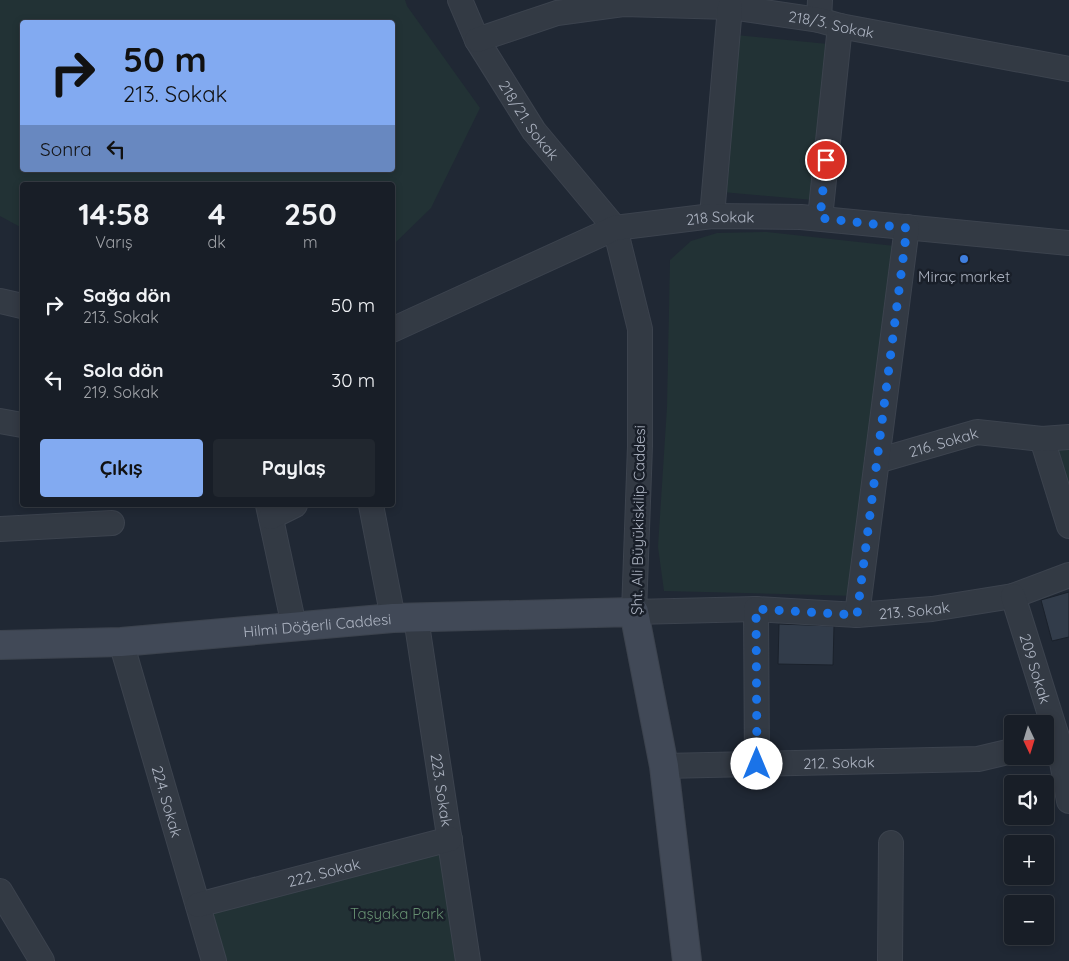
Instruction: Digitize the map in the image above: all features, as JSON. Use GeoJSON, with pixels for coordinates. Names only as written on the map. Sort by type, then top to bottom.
{"type":"FeatureCollection","features":[{"type":"Feature","properties":{"kind":"street","name":"218/21. Sokak"},"geometry":{"type":"LineString","coordinates":[[460,0],[477,40],[534,131],[616,228]]}},
{"type":"Feature","properties":{"kind":"street","name":"218/3. Sokak"},"geometry":{"type":"LineString","coordinates":[[477,40],[558,13],[623,4],[730,7],[826,16],[1069,69]]}},
{"type":"Feature","properties":{"kind":"street"},"geometry":{"type":"LineString","coordinates":[[712,216],[730,7]]}},
{"type":"Feature","properties":{"kind":"street"},"geometry":{"type":"LineString","coordinates":[[820,218],[826,16]]}},
{"type":"Feature","properties":{"kind":"street","name":"218 Sokak"},"geometry":{"type":"LineString","coordinates":[[395,329],[616,228],[712,216],[820,218],[1069,243]]}},
{"type":"Feature","properties":{"kind":"street","name":"Şht. Ali Büyükiskilip Caddesi"},"geometry":{"type":"LineString","coordinates":[[616,228],[640,329],[640,446],[634,612],[664,766],[688,961]]}},
{"type":"Feature","properties":{"kind":"street"},"geometry":{"type":"LineString","coordinates":[[857,615],[907,228]]}},
{"type":"Feature","properties":{"kind":"street"},"geometry":{"type":"LineString","coordinates":[[0,301],[20,306]]}},
{"type":"Feature","properties":{"kind":"street"},"geometry":{"type":"LineString","coordinates":[[0,421],[20,425]]}},
{"type":"Feature","properties":{"kind":"street","name":"216. Sokak"},"geometry":{"type":"LineString","coordinates":[[877,461],[977,432],[1042,439],[1069,437]]}},
{"type":"Feature","properties":{"kind":"street"},"geometry":{"type":"LineString","coordinates":[[1042,439],[1069,526]]}},
{"type":"Feature","properties":{"kind":"street"},"geometry":{"type":"LineString","coordinates":[[286,507],[269,511],[294,626]]}},
{"type":"Feature","properties":{"kind":"street","name":"223. Sokak"},"geometry":{"type":"LineString","coordinates":[[372,507],[404,618],[450,839],[468,961]]}},
{"type":"Feature","properties":{"kind":"street"},"geometry":{"type":"LineString","coordinates":[[0,529],[112,524]]}},
{"type":"Feature","properties":{"kind":"street","name":"213. Sokak"},"geometry":{"type":"LineString","coordinates":[[634,612],[756,609],[857,615],[932,609],[1013,596],[1069,575]]}},
{"type":"Feature","properties":{"kind":"street","name":"209 Sokak"},"geometry":{"type":"LineString","coordinates":[[1013,596],[1057,741],[1069,801]]}},
{"type":"Feature","properties":{"kind":"street"},"geometry":{"type":"LineString","coordinates":[[756,609],[757,764]]}},
{"type":"Feature","properties":{"kind":"street","name":"Hilmi Döğerli Caddesi"},"geometry":{"type":"LineString","coordinates":[[0,645],[120,642],[404,618],[634,612]]}},
{"type":"Feature","properties":{"kind":"street","name":"224. Sokak"},"geometry":{"type":"LineString","coordinates":[[120,642],[214,961]]}},
{"type":"Feature","properties":{"kind":"street","name":"212. Sokak"},"geometry":{"type":"LineString","coordinates":[[664,766],[978,759],[1004,753]]}},
{"type":"Feature","properties":{"kind":"street","name":"222. Sokak"},"geometry":{"type":"LineString","coordinates":[[198,905],[450,839]]}},
{"type":"Feature","properties":{"kind":"street"},"geometry":{"type":"LineString","coordinates":[[890,842],[890,961]]}},
{"type":"Feature","properties":{"kind":"street"},"geometry":{"type":"LineString","coordinates":[[0,891],[42,961]]}},
{"type":"Feature","properties":{"kind":"green space"},"geometry":{"type":"Polygon","coordinates":[[[0,0],[405,0],[407,6],[480,108],[431,208],[395,243],[395,182],[20,182],[20,227],[0,216],[0,0]]]}},
{"type":"Feature","properties":{"kind":"green space"},"geometry":{"type":"Polygon","coordinates":[[[736,35],[828,44],[813,200],[722,192],[736,35]]]}},
{"type":"Feature","properties":{"kind":"green space"},"geometry":{"type":"Polygon","coordinates":[[[767,232],[895,246],[858,596],[664,591],[658,547],[667,407],[670,260],[691,241],[717,233],[767,232]]]}},
{"type":"Feature","properties":{"kind":"green space"},"geometry":{"type":"Polygon","coordinates":[[[1069,437],[1069,526],[1042,439],[1069,437]]]}},
{"type":"Feature","properties":{"kind":"green space","name":"Taşyaka Park"},"geometry":{"type":"Polygon","coordinates":[[[440,853],[456,961],[227,961],[212,910],[440,853]]]}},
{"type":"Feature","properties":{"kind":"building"},"geometry":{"type":"Polygon","coordinates":[[[1069,592],[1069,637],[1052,641],[1041,600],[1069,592]]]}},
{"type":"Feature","properties":{"kind":"building"},"geometry":{"type":"Polygon","coordinates":[[[779,624],[834,626],[833,665],[778,664],[779,624]]]}},
{"type":"Feature","properties":{"kind":"place","name":"Miraç market"},"geometry":{"type":"Point","coordinates":[964,259]}},
{"type":"Feature","properties":{"kind":"route"},"geometry":{"type":"LineString","coordinates":[[757,764],[756,609],[857,615],[907,228],[820,218],[826,160]]}}]}
